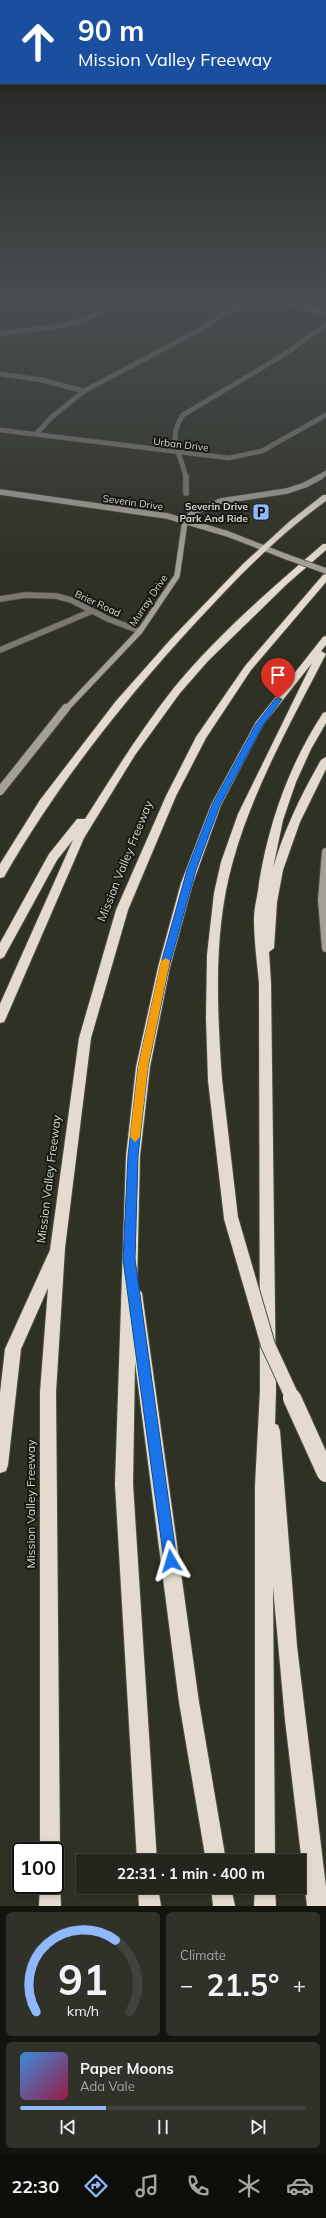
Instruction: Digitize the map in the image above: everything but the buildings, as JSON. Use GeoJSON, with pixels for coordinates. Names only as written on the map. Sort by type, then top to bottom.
{"type":"FeatureCollection","features":[{"type":"Feature","properties":{"kind":"highway"},"geometry":{"type":"LineString","coordinates":[[0,874],[64,773],[122,699],[170,645],[264,548],[326,497]]}},
{"type":"Feature","properties":{"kind":"highway"},"geometry":{"type":"LineString","coordinates":[[0,954],[53,857],[109,786],[172,697],[205,659],[279,587],[326,546]]}},
{"type":"Feature","properties":{"kind":"highway","name":"Mission Valley Freeway"},"geometry":{"type":"LineString","coordinates":[[50,1842],[48,1392],[58,1248],[85,1038],[122,910],[171,796],[201,737],[248,668],[326,577]]}},
{"type":"Feature","properties":{"kind":"highway"},"geometry":{"type":"LineString","coordinates":[[147,1854],[124,1484],[133,1156],[143,1067],[164,967],[187,883],[216,805],[259,724],[326,639]]}},
{"type":"Feature","properties":{"kind":"highway"},"geometry":{"type":"LineString","coordinates":[[326,644],[278,738],[236,832],[228,862],[215,930],[212,974],[211,1028],[215,1080],[231,1218],[268,1345],[326,1473]]}},
{"type":"Feature","properties":{"kind":"highway"},"geometry":{"type":"LineString","coordinates":[[265,1854],[264,1486],[268,1390],[265,983],[260,918],[269,856],[278,820],[291,782],[306,749],[326,715]]}},
{"type":"Feature","properties":{"kind":"highway"},"geometry":{"type":"LineString","coordinates":[[265,983],[273,888],[280,862],[297,815],[326,760]]}},
{"type":"Feature","properties":{"kind":"highway"},"geometry":{"type":"LineString","coordinates":[[0,1018],[79,838],[109,786]]}},
{"type":"Feature","properties":{"kind":"highway"},"geometry":{"type":"LineString","coordinates":[[0,1465],[13,1349],[58,1248]]}},
{"type":"Feature","properties":{"kind":"highway"},"geometry":{"type":"LineString","coordinates":[[129,1259],[203,1795],[215,1854]]}},
{"type":"Feature","properties":{"kind":"highway"},"geometry":{"type":"LineString","coordinates":[[268,1390],[278,1487],[284,1609],[294,1716],[318,1906]]}},
{"type":"Feature","properties":{"kind":"highway"},"geometry":{"type":"LineString","coordinates":[[50,1894],[50,1906]]}},
{"type":"Feature","properties":{"kind":"highway"},"geometry":{"type":"LineString","coordinates":[[149,1894],[150,1906]]}},
{"type":"Feature","properties":{"kind":"highway"},"geometry":{"type":"LineString","coordinates":[[222,1894],[224,1906]]}},
{"type":"Feature","properties":{"kind":"highway"},"geometry":{"type":"LineString","coordinates":[[265,1894],[265,1906]]}},
{"type":"Feature","properties":{"kind":"main road"},"geometry":{"type":"LineString","coordinates":[[185,521],[192,513],[204,507],[221,502],[287,491],[305,485],[326,474]]}},
{"type":"Feature","properties":{"kind":"main road","name":"Severin Drive"},"geometry":{"type":"LineString","coordinates":[[0,492],[167,516],[264,548],[326,571]]}},
{"type":"Feature","properties":{"kind":"main road","name":"Murray Drive"},"geometry":{"type":"LineString","coordinates":[[0,791],[67,706],[118,651],[140,631],[177,576],[185,521]]}},
{"type":"Feature","properties":{"kind":"main road"},"geometry":{"type":"LineString","coordinates":[[326,852],[323,870],[322,924],[326,948]]}},
{"type":"Feature","properties":{"kind":"street"},"geometry":{"type":"LineString","coordinates":[[72,388],[84,391]]}},
{"type":"Feature","properties":{"kind":"street"},"geometry":{"type":"LineString","coordinates":[[36,434],[52,417],[90,388]]}},
{"type":"Feature","properties":{"kind":"street"},"geometry":{"type":"LineString","coordinates":[[186,492],[188,484],[184,465],[177,452],[174,438],[176,423],[183,415],[228,388]]}},
{"type":"Feature","properties":{"kind":"street","name":"Urban Drive"},"geometry":{"type":"LineString","coordinates":[[0,430],[219,458],[255,453],[269,448],[326,415]]}},
{"type":"Feature","properties":{"kind":"street","name":"Brier Road"},"geometry":{"type":"LineString","coordinates":[[0,599],[26,595],[48,595],[71,600],[92,611],[140,631]]}},
{"type":"Feature","properties":{"kind":"street"},"geometry":{"type":"LineString","coordinates":[[0,650],[92,611]]}},
{"type":"Feature","properties":{"kind":"slow traffic"},"geometry":{"type":"LineString","coordinates":[[135,1137],[143,1067],[166,961]]}},
{"type":"Feature","properties":{"kind":"place","name":"Severin Drive Park And Ride"},"geometry":{"type":"Point","coordinates":[261,512]}},
{"type":"Feature","properties":{"kind":"route"},"geometry":{"type":"LineString","coordinates":[[171,1561],[129,1259],[133,1156],[143,1067],[164,967],[187,883],[216,805],[259,724],[278,699]]}}]}
